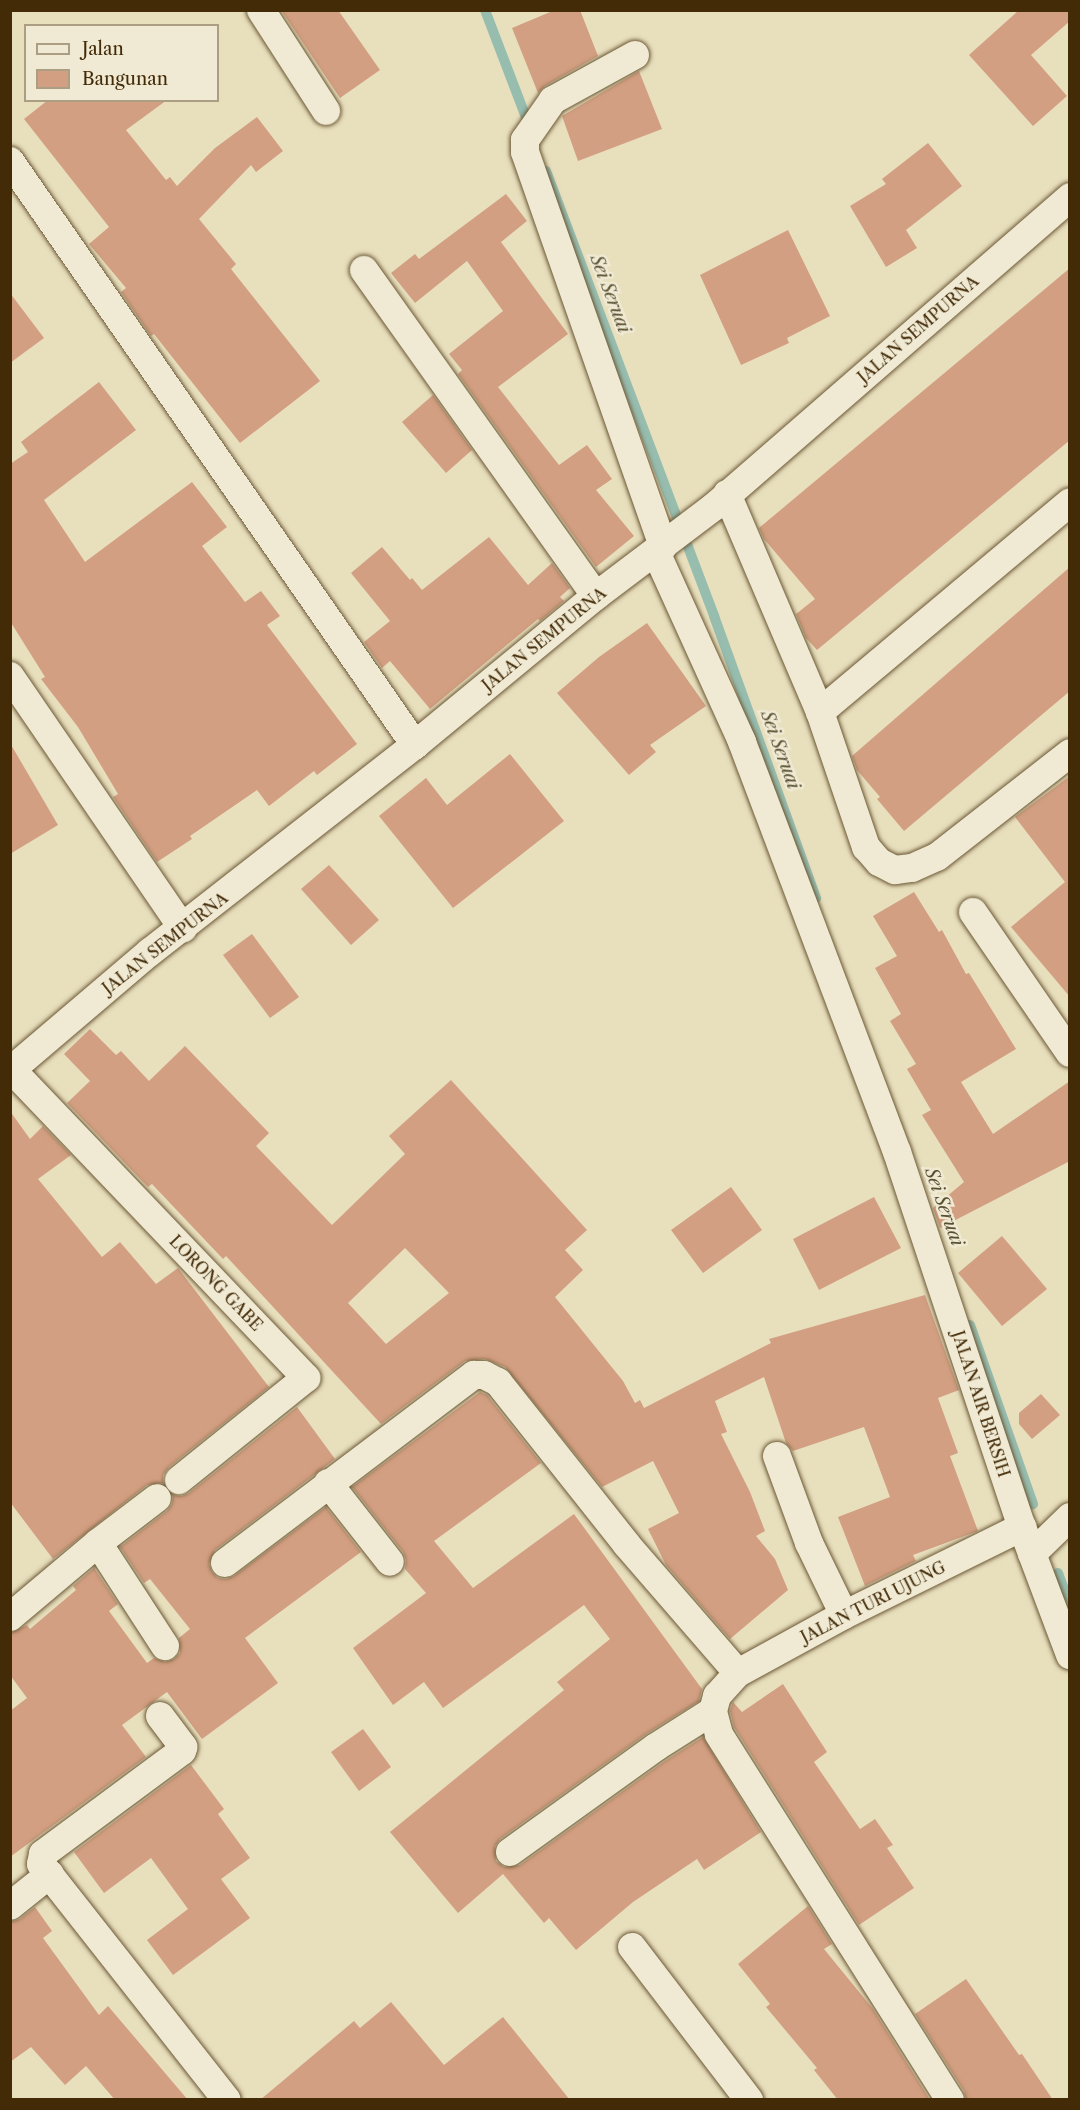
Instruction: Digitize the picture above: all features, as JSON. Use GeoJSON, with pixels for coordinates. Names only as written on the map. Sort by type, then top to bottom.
{"type":"FeatureCollection","features":[{"type":"Feature","properties":{"kind":"street"},"geometry":{"type":"LineString","coordinates":[[261,10],[326,111]]}},
{"type":"Feature","properties":{"kind":"street","name":"JALAN AIR BERSIH"},"geometry":{"type":"LineString","coordinates":[[635,55],[564,92],[545,109],[525,140],[527,166],[610,392],[662,547],[671,586],[742,742],[897,1152],[1022,1527],[1070,1654]]}},
{"type":"Feature","properties":{"kind":"street"},"geometry":{"type":"LineString","coordinates":[[10,161],[415,745]]}},
{"type":"Feature","properties":{"kind":"street","name":"JALAN SEMPURNA"},"geometry":{"type":"LineString","coordinates":[[11,1071],[150,952],[183,929],[415,745],[596,596],[721,500],[1070,197]]}},
{"type":"Feature","properties":{"kind":"street"},"geometry":{"type":"LineString","coordinates":[[364,270],[596,596]]}},
{"type":"Feature","properties":{"kind":"street"},"geometry":{"type":"LineString","coordinates":[[721,500],[820,711],[866,847],[879,862],[895,870],[912,868],[937,857],[1070,753]]}},
{"type":"Feature","properties":{"kind":"street"},"geometry":{"type":"LineString","coordinates":[[820,711],[1070,502]]}},
{"type":"Feature","properties":{"kind":"street"},"geometry":{"type":"LineString","coordinates":[[10,676],[183,929]]}},
{"type":"Feature","properties":{"kind":"street"},"geometry":{"type":"LineString","coordinates":[[973,912],[1070,1053]]}},
{"type":"Feature","properties":{"kind":"street","name":"LORONG GABE"},"geometry":{"type":"LineString","coordinates":[[10,1617],[98,1543],[306,1378],[11,1071]]}},
{"type":"Feature","properties":{"kind":"street"},"geometry":{"type":"LineString","coordinates":[[225,1563],[474,1375],[484,1374],[498,1382],[732,1678],[717,1696],[713,1711],[719,1734],[950,2100]]}},
{"type":"Feature","properties":{"kind":"street"},"geometry":{"type":"LineString","coordinates":[[777,1456],[809,1543],[844,1616]]}},
{"type":"Feature","properties":{"kind":"street"},"geometry":{"type":"LineString","coordinates":[[328,1483],[390,1562]]}},
{"type":"Feature","properties":{"kind":"street"},"geometry":{"type":"LineString","coordinates":[[1032,1554],[1070,1517]]}},
{"type":"Feature","properties":{"kind":"street","name":"JALAN TURI UJUNG"},"geometry":{"type":"LineString","coordinates":[[732,1678],[844,1616],[1022,1527]]}},
{"type":"Feature","properties":{"kind":"street"},"geometry":{"type":"LineString","coordinates":[[98,1543],[165,1646]]}},
{"type":"Feature","properties":{"kind":"street"},"geometry":{"type":"LineString","coordinates":[[510,1852],[656,1747],[713,1711]]}},
{"type":"Feature","properties":{"kind":"street"},"geometry":{"type":"LineString","coordinates":[[160,1716],[183,1747],[182,1751],[43,1854],[41,1864],[226,2100]]}},
{"type":"Feature","properties":{"kind":"street"},"geometry":{"type":"LineString","coordinates":[[10,1906],[50,1874]]}},
{"type":"Feature","properties":{"kind":"street"},"geometry":{"type":"LineString","coordinates":[[632,1947],[749,2100]]}},
{"type":"Feature","properties":{"kind":"building"},"geometry":{"type":"Polygon","coordinates":[[[281,10],[338,10],[380,70],[340,98],[281,10]]]}},
{"type":"Feature","properties":{"kind":"building"},"geometry":{"type":"Polygon","coordinates":[[[555,10],[580,10],[598,56],[545,86],[538,93],[512,28],[555,10]]]}},
{"type":"Feature","properties":{"kind":"building"},"geometry":{"type":"Polygon","coordinates":[[[1019,10],[1070,10],[1070,21],[1031,55],[1067,96],[1033,126],[969,55],[1019,10]]]}},
{"type":"Feature","properties":{"kind":"building"},"geometry":{"type":"Polygon","coordinates":[[[639,71],[662,129],[578,161],[562,116],[639,71]]]}},
{"type":"Feature","properties":{"kind":"building"},"geometry":{"type":"Polygon","coordinates":[[[45,102],[164,102],[126,130],[166,180],[170,177],[177,186],[215,148],[257,117],[283,151],[256,172],[251,165],[199,219],[236,264],[231,269],[320,381],[240,443],[154,334],[151,336],[121,292],[126,288],[89,244],[109,227],[24,119],[45,102]]]}},
{"type":"Feature","properties":{"kind":"building"},"geometry":{"type":"Polygon","coordinates":[[[928,143],[962,186],[906,230],[917,248],[886,267],[850,206],[886,184],[882,179],[928,143]]]}},
{"type":"Feature","properties":{"kind":"building"},"geometry":{"type":"Polygon","coordinates":[[[506,194],[527,221],[501,242],[568,334],[498,387],[559,465],[587,445],[612,479],[596,490],[634,536],[596,567],[458,374],[462,370],[449,354],[503,311],[467,261],[415,303],[391,273],[415,254],[419,259],[506,194]]]}},
{"type":"Feature","properties":{"kind":"building"},"geometry":{"type":"Polygon","coordinates":[[[788,230],[830,316],[787,338],[789,343],[741,365],[700,275],[788,230]]]}},
{"type":"Feature","properties":{"kind":"building"},"geometry":{"type":"Polygon","coordinates":[[[1070,268],[1070,440],[817,650],[806,638],[796,614],[815,599],[764,539],[759,528],[1070,268]]]}},
{"type":"Feature","properties":{"kind":"building"},"geometry":{"type":"Polygon","coordinates":[[[10,293],[44,338],[10,363],[10,293]]]}},
{"type":"Feature","properties":{"kind":"building"},"geometry":{"type":"Polygon","coordinates":[[[99,382],[136,430],[44,500],[85,562],[192,482],[227,527],[202,546],[245,602],[261,591],[280,616],[267,625],[357,744],[317,775],[314,771],[269,806],[257,790],[190,836],[192,839],[157,862],[113,797],[118,794],[78,727],[41,679],[45,677],[10,621],[10,464],[28,452],[21,442],[99,382]]]}},
{"type":"Feature","properties":{"kind":"building"},"geometry":{"type":"Polygon","coordinates":[[[433,395],[472,450],[446,473],[402,422],[433,395]]]}},
{"type":"Feature","properties":{"kind":"building"},"geometry":{"type":"Polygon","coordinates":[[[489,537],[528,585],[552,563],[570,588],[560,597],[564,601],[540,621],[538,619],[430,709],[390,661],[382,668],[364,642],[390,621],[351,573],[382,547],[410,580],[412,578],[422,590],[489,537]]]}},
{"type":"Feature","properties":{"kind":"building"},"geometry":{"type":"Polygon","coordinates":[[[1070,567],[1070,691],[904,831],[877,799],[880,797],[857,770],[852,756],[1070,567]]]}},
{"type":"Feature","properties":{"kind":"building"},"geometry":{"type":"Polygon","coordinates":[[[647,623],[706,706],[650,745],[656,752],[629,775],[557,693],[599,657],[647,623]]]}},
{"type":"Feature","properties":{"kind":"building"},"geometry":{"type":"Polygon","coordinates":[[[10,743],[58,825],[10,854],[10,743]]]}},
{"type":"Feature","properties":{"kind":"building"},"geometry":{"type":"Polygon","coordinates":[[[510,754],[564,821],[453,908],[379,816],[426,778],[447,805],[510,754]]]}},
{"type":"Feature","properties":{"kind":"building"},"geometry":{"type":"Polygon","coordinates":[[[1070,776],[1070,997],[1011,927],[1065,882],[1015,817],[1070,776]]]}},
{"type":"Feature","properties":{"kind":"building"},"geometry":{"type":"Polygon","coordinates":[[[329,865],[379,920],[351,945],[301,889],[329,865]]]}},
{"type":"Feature","properties":{"kind":"building"},"geometry":{"type":"Polygon","coordinates":[[[914,892],[939,932],[942,930],[966,974],[969,973],[1016,1049],[961,1082],[993,1134],[1070,1081],[1070,1161],[940,1228],[933,1208],[964,1182],[922,1115],[931,1110],[907,1069],[916,1064],[890,1021],[901,1014],[875,968],[897,956],[873,916],[914,892]]]}},
{"type":"Feature","properties":{"kind":"building"},"geometry":{"type":"Polygon","coordinates":[[[252,934],[299,997],[270,1018],[223,955],[252,934]]]}},
{"type":"Feature","properties":{"kind":"building"},"geometry":{"type":"Polygon","coordinates":[[[90,1029],[116,1055],[121,1051],[149,1081],[185,1046],[269,1133],[256,1146],[332,1225],[405,1154],[389,1136],[451,1080],[587,1230],[565,1250],[583,1270],[555,1297],[623,1381],[635,1403],[640,1400],[644,1408],[771,1343],[769,1339],[925,1295],[959,1390],[938,1398],[958,1453],[950,1456],[978,1531],[913,1555],[916,1561],[865,1586],[838,1517],[890,1497],[864,1427],[793,1451],[786,1443],[764,1377],[715,1401],[727,1432],[721,1434],[750,1492],[765,1531],[756,1536],[775,1559],[788,1590],[730,1639],[666,1565],[648,1529],[679,1513],[653,1461],[602,1487],[505,1367],[485,1359],[465,1361],[381,1424],[226,1256],[223,1259],[152,1184],[148,1187],[67,1103],[90,1081],[64,1054],[90,1029]],[[405,1248],[348,1303],[386,1344],[449,1293],[405,1248]]]}},
{"type":"Feature","properties":{"kind":"building"},"geometry":{"type":"Polygon","coordinates":[[[10,1111],[30,1139],[43,1126],[71,1155],[38,1179],[102,1257],[120,1242],[156,1284],[178,1268],[269,1387],[169,1467],[163,1475],[163,1483],[147,1485],[53,1559],[10,1502],[10,1111]]]}},
{"type":"Feature","properties":{"kind":"building"},"geometry":{"type":"Polygon","coordinates":[[[731,1187],[762,1230],[703,1273],[671,1230],[731,1187]]]}},
{"type":"Feature","properties":{"kind":"building"},"geometry":{"type":"Polygon","coordinates":[[[874,1197],[901,1248],[819,1290],[793,1239],[874,1197]]]}},
{"type":"Feature","properties":{"kind":"building"},"geometry":{"type":"Polygon","coordinates":[[[1002,1236],[1047,1289],[1002,1326],[958,1273],[1002,1236]]]}},
{"type":"Feature","properties":{"kind":"building"},"geometry":{"type":"Polygon","coordinates":[[[480,1392],[487,1395],[541,1463],[434,1541],[473,1588],[574,1514],[702,1689],[699,1701],[646,1734],[500,1839],[495,1846],[496,1861],[504,1867],[520,1865],[665,1761],[703,1737],[761,1832],[704,1870],[697,1859],[633,1902],[576,1950],[549,1918],[544,1923],[503,1874],[458,1913],[390,1832],[564,1690],[557,1682],[610,1639],[584,1605],[443,1708],[424,1682],[393,1705],[353,1648],[426,1593],[405,1569],[406,1560],[403,1552],[352,1487],[480,1392]]]}},
{"type":"Feature","properties":{"kind":"building"},"geometry":{"type":"Polygon","coordinates":[[[1041,1394],[1060,1415],[1032,1439],[1019,1424],[1019,1413],[1041,1394]]]}},
{"type":"Feature","properties":{"kind":"building"},"geometry":{"type":"Polygon","coordinates":[[[297,1407],[335,1459],[215,1550],[209,1564],[212,1572],[218,1578],[226,1579],[234,1576],[326,1507],[361,1552],[245,1638],[278,1683],[202,1739],[167,1692],[122,1725],[146,1757],[10,1857],[10,1711],[27,1698],[10,1675],[10,1633],[27,1625],[30,1629],[76,1590],[73,1586],[94,1568],[118,1604],[109,1611],[147,1663],[154,1658],[165,1662],[174,1659],[180,1653],[179,1638],[190,1629],[150,1579],[144,1583],[120,1547],[167,1511],[172,1504],[173,1495],[182,1496],[189,1493],[297,1407]]]}},
{"type":"Feature","properties":{"kind":"building"},"geometry":{"type":"Polygon","coordinates":[[[783,1684],[827,1752],[814,1762],[860,1829],[875,1819],[893,1845],[887,1848],[914,1888],[859,1925],[734,1727],[730,1711],[733,1702],[742,1712],[783,1684]]]}},
{"type":"Feature","properties":{"kind":"building"},"geometry":{"type":"Polygon","coordinates":[[[363,1729],[391,1767],[359,1791],[331,1752],[363,1729]]]}},
{"type":"Feature","properties":{"kind":"building"},"geometry":{"type":"Polygon","coordinates":[[[191,1765],[224,1809],[218,1814],[250,1858],[221,1879],[250,1918],[173,1975],[147,1940],[188,1909],[151,1858],[104,1893],[74,1852],[191,1765]]]}},
{"type":"Feature","properties":{"kind":"building"},"geometry":{"type":"Polygon","coordinates":[[[808,1906],[832,1944],[824,1949],[873,2009],[930,2100],[838,2100],[814,2070],[817,2068],[766,2007],[770,2004],[738,1964],[808,1906]]]}},
{"type":"Feature","properties":{"kind":"building"},"geometry":{"type":"Polygon","coordinates":[[[35,1907],[52,1931],[43,1938],[99,2015],[108,2006],[188,2100],[115,2100],[86,2066],[65,2085],[31,2047],[10,2062],[10,1922],[20,1919],[35,1907]]]}},
{"type":"Feature","properties":{"kind":"building"},"geometry":{"type":"Polygon","coordinates":[[[966,1979],[1053,2100],[966,2100],[964,2091],[915,2014],[966,1979]]]}},
{"type":"Feature","properties":{"kind":"building"},"geometry":{"type":"Polygon","coordinates":[[[391,2002],[444,2065],[503,2017],[570,2100],[260,2100],[354,2021],[360,2028],[391,2002]]]}},
{"type":"Feature","properties":{"kind":"waterway","name":"Sei Seruai"},"geometry":{"type":"LineString","coordinates":[[485,10],[530,128]]}},
{"type":"Feature","properties":{"kind":"waterway","name":"Sei Seruai"},"geometry":{"type":"LineString","coordinates":[[546,171],[714,616],[816,898]]}},
{"type":"Feature","properties":{"kind":"waterway","name":"Sei Seruai"},"geometry":{"type":"LineString","coordinates":[[970,1325],[1033,1504]]}},
{"type":"Feature","properties":{"kind":"waterway","name":"Sei Seruai"},"geometry":{"type":"LineString","coordinates":[[1058,1573],[1070,1606]]}}]}
